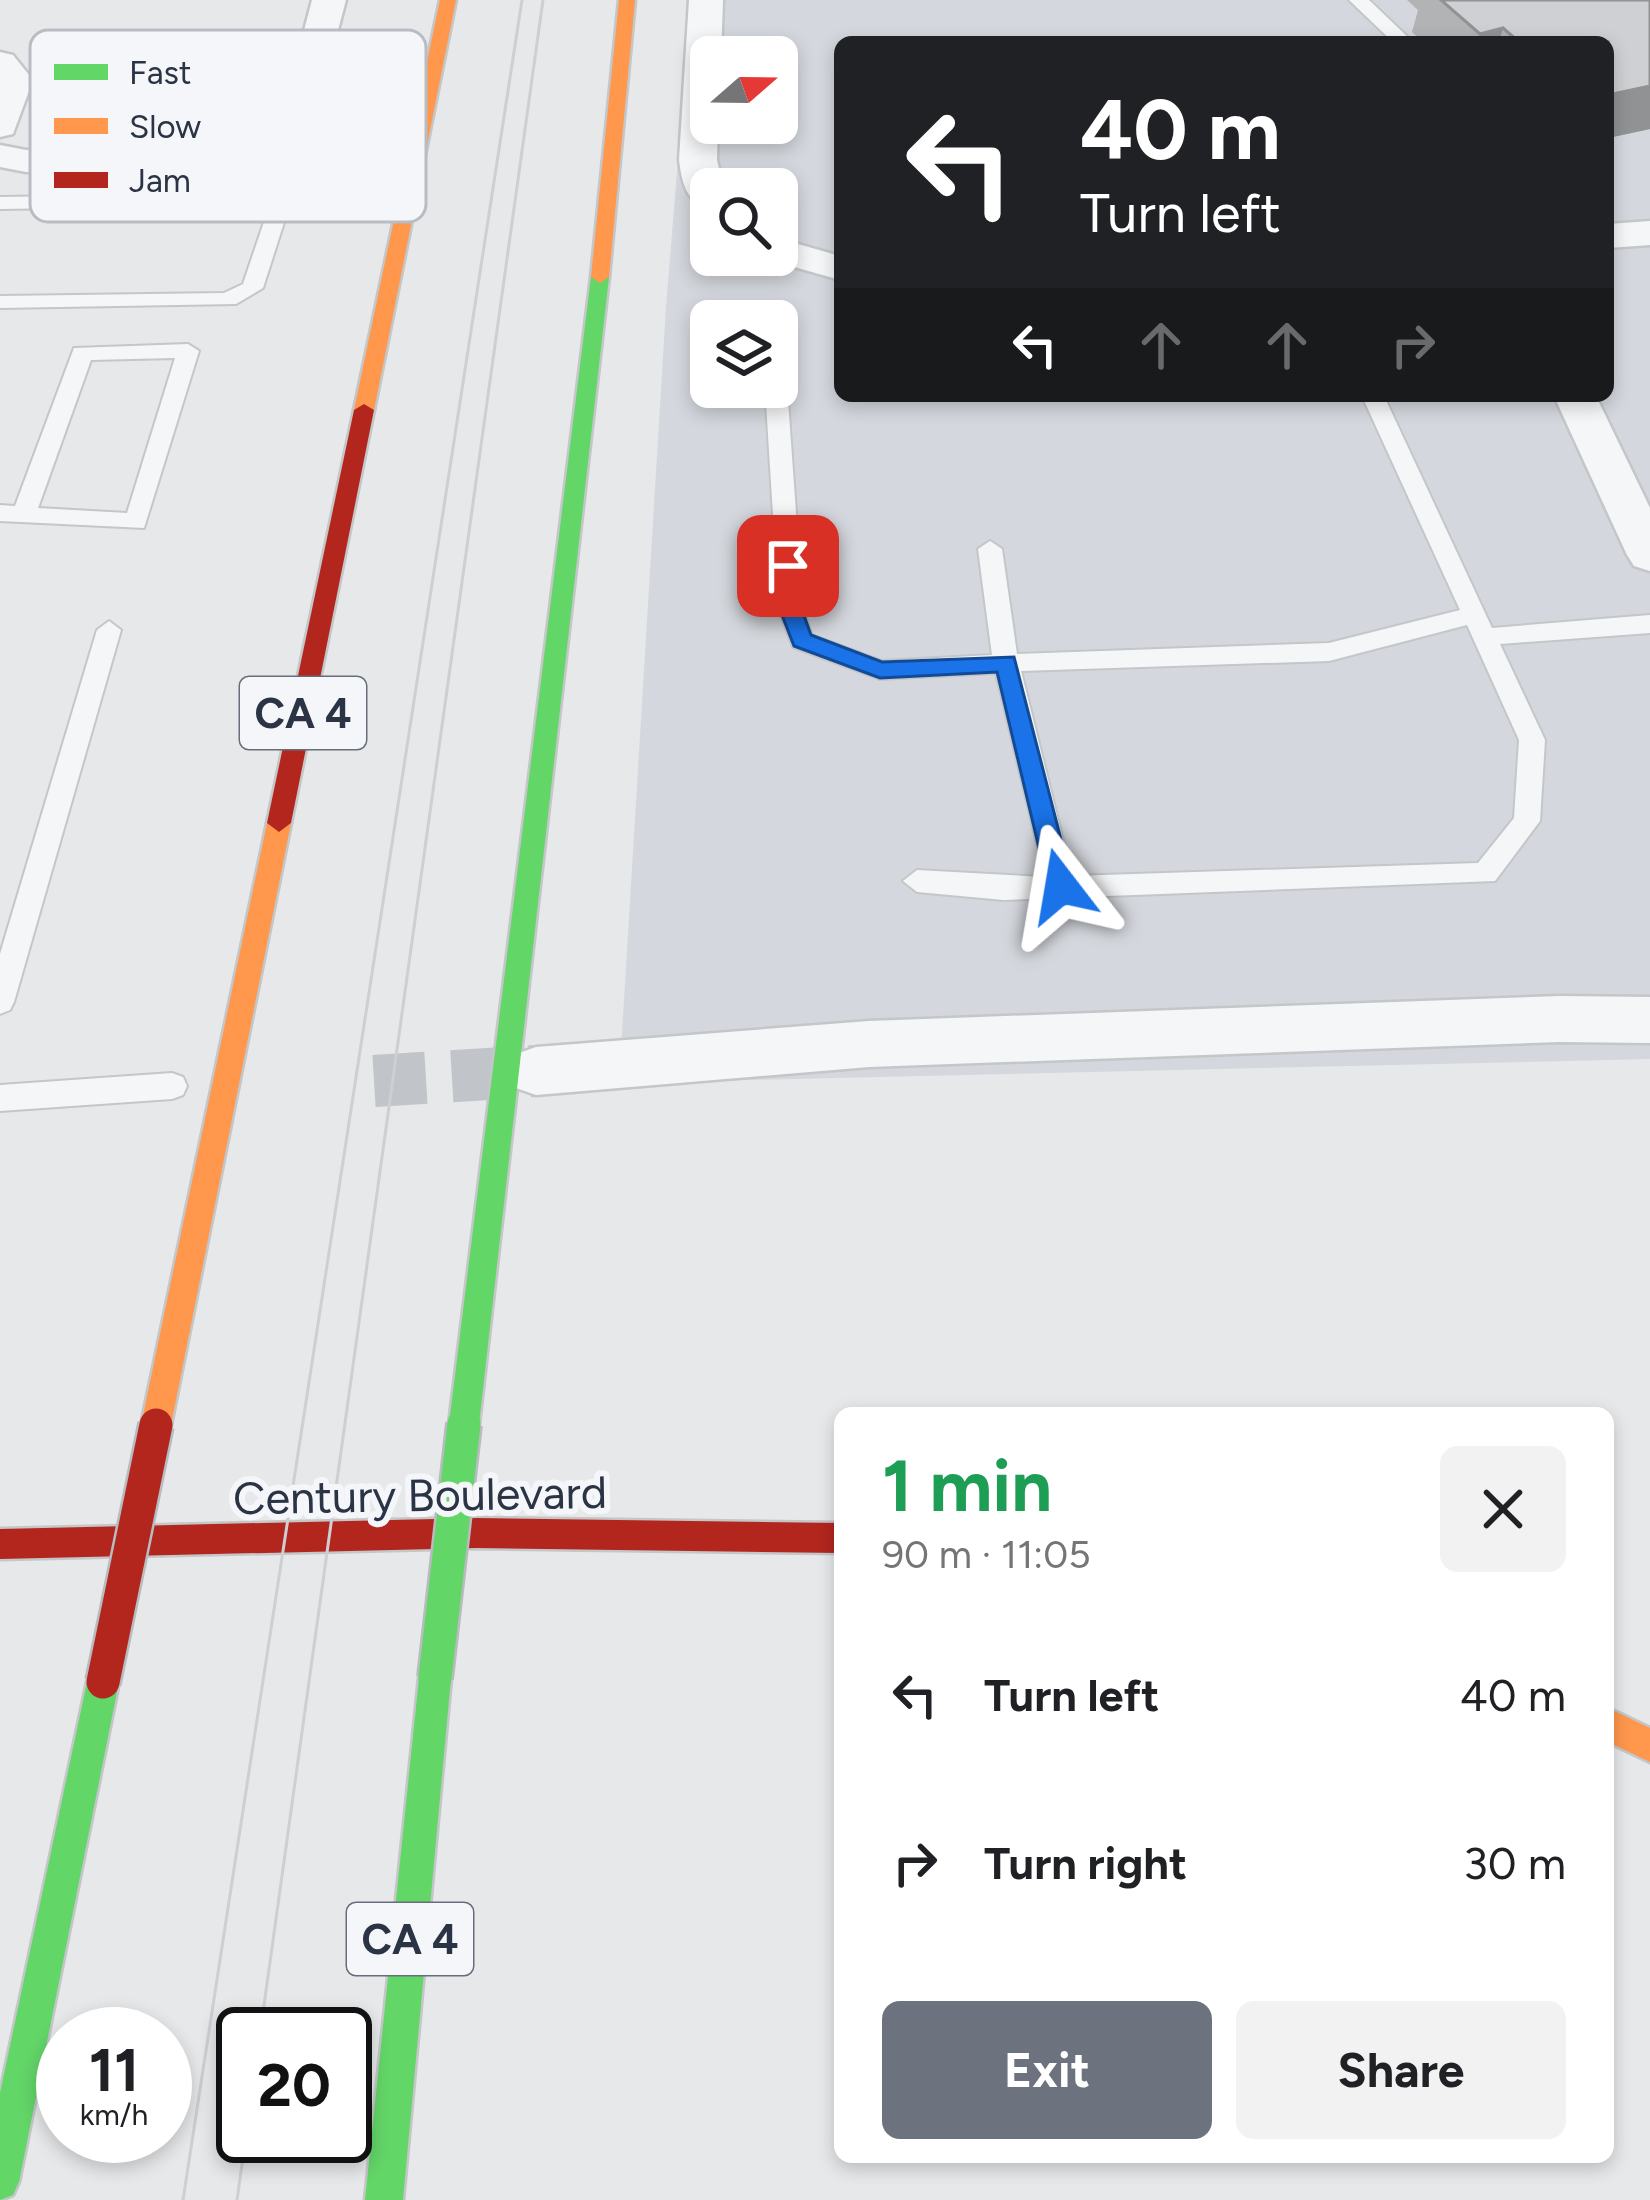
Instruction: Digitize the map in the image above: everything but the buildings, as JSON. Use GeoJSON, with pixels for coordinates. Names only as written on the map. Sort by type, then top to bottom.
{"type":"FeatureCollection","features":[{"type":"Feature","properties":{"kind":"main road","name":"CA 4"},"geometry":{"type":"LineString","coordinates":[[426,107],[448,0]]}},
{"type":"Feature","properties":{"kind":"main road","name":"CA 4"},"geometry":{"type":"LineString","coordinates":[[384,2200],[464,1424],[603,251],[627,0]]}},
{"type":"Feature","properties":{"kind":"main road","name":"CA 4"},"geometry":{"type":"LineString","coordinates":[[0,2182],[402,222]]}},
{"type":"Feature","properties":{"kind":"main road","name":"Century Boulevard"},"geometry":{"type":"LineString","coordinates":[[0,1544],[477,1533],[834,1538]]}},
{"type":"Feature","properties":{"kind":"main road"},"geometry":{"type":"LineString","coordinates":[[1614,1728],[1650,1745]]}},
{"type":"Feature","properties":{"kind":"street"},"geometry":{"type":"LineString","coordinates":[[321,30],[329,0]]}},
{"type":"Feature","properties":{"kind":"street"},"geometry":{"type":"LineString","coordinates":[[699,168],[706,0]]}},
{"type":"Feature","properties":{"kind":"street"},"geometry":{"type":"LineString","coordinates":[[0,63],[15,80],[0,127]]}},
{"type":"Feature","properties":{"kind":"street"},"geometry":{"type":"LineString","coordinates":[[0,156],[30,161]]}},
{"type":"Feature","properties":{"kind":"street"},"geometry":{"type":"LineString","coordinates":[[798,256],[834,266]]}},
{"type":"Feature","properties":{"kind":"street"},"geometry":{"type":"LineString","coordinates":[[1578,402],[1650,555]]}},
{"type":"Feature","properties":{"kind":"street"},"geometry":{"type":"LineString","coordinates":[[536,1071],[868,1044],[1560,1018],[1650,1020]]}},
{"type":"Feature","properties":{"kind":"lane"},"geometry":{"type":"LineString","coordinates":[[1358,0],[1397,36]]}},
{"type":"Feature","properties":{"kind":"lane"},"geometry":{"type":"LineString","coordinates":[[0,203],[30,203]]}},
{"type":"Feature","properties":{"kind":"lane"},"geometry":{"type":"LineString","coordinates":[[0,302],[228,299],[252,288],[274,222]]}},
{"type":"Feature","properties":{"kind":"lane"},"geometry":{"type":"LineString","coordinates":[[188,351],[136,522],[12,514],[82,353],[188,351]]}},
{"type":"Feature","properties":{"kind":"lane"},"geometry":{"type":"LineString","coordinates":[[917,881],[1004,889],[1486,873],[1527,821],[1532,740],[1376,402]]}},
{"type":"Feature","properties":{"kind":"lane"},"geometry":{"type":"LineString","coordinates":[[777,408],[791,610],[802,640],[880,670],[1329,652],[1479,626],[1650,624]]}},
{"type":"Feature","properties":{"kind":"lane"},"geometry":{"type":"LineString","coordinates":[[990,550],[1006,663],[1061,886]]}},
{"type":"Feature","properties":{"kind":"lane"},"geometry":{"type":"LineString","coordinates":[[0,1002],[110,630]]}},
{"type":"Feature","properties":{"kind":"lane"},"geometry":{"type":"LineString","coordinates":[[0,1098],[172,1087]]}},
{"type":"Feature","properties":{"kind":"shaded area"},"geometry":{"type":"Polygon","coordinates":[[[691,0],[1650,0],[1650,1059],[619,1083],[666,307],[691,0]]]}},
{"type":"Feature","properties":{"kind":"tunnel"},"geometry":{"type":"LineString","coordinates":[[374,1081],[536,1071]]}},
{"type":"Feature","properties":{"kind":"tram line"},"geometry":{"type":"LineString","coordinates":[[183,2200],[522,0]]}},
{"type":"Feature","properties":{"kind":"tram line"},"geometry":{"type":"LineString","coordinates":[[264,2007],[543,0]]}},
{"type":"Feature","properties":{"kind":"tram line"},"geometry":{"type":"LineString","coordinates":[[237,2200],[242,2163]]}},
{"type":"Feature","properties":{"kind":"traffic: fast"},"geometry":{"type":"LineString","coordinates":[[464,1424],[600,277]]}},
{"type":"Feature","properties":{"kind":"traffic: fast"},"geometry":{"type":"LineString","coordinates":[[435,1678],[464,1424]]}},
{"type":"Feature","properties":{"kind":"traffic: fast"},"geometry":{"type":"LineString","coordinates":[[384,2200],[435,1678]]}},
{"type":"Feature","properties":{"kind":"traffic: fast"},"geometry":{"type":"LineString","coordinates":[[0,2182],[103,1682]]}},
{"type":"Feature","properties":{"kind":"traffic: slow"},"geometry":{"type":"LineString","coordinates":[[426,107],[448,0]]}},
{"type":"Feature","properties":{"kind":"traffic: slow"},"geometry":{"type":"LineString","coordinates":[[600,277],[627,0]]}},
{"type":"Feature","properties":{"kind":"traffic: slow"},"geometry":{"type":"LineString","coordinates":[[364,410],[403,222]]}},
{"type":"Feature","properties":{"kind":"traffic: slow"},"geometry":{"type":"LineString","coordinates":[[156,1425],[279,823]]}},
{"type":"Feature","properties":{"kind":"traffic: slow"},"geometry":{"type":"LineString","coordinates":[[1614,1728],[1650,1745]]}},
{"type":"Feature","properties":{"kind":"traffic: jam"},"geometry":{"type":"LineString","coordinates":[[279,823],[364,410]]}},
{"type":"Feature","properties":{"kind":"traffic: jam"},"geometry":{"type":"LineString","coordinates":[[103,1682],[156,1425]]}},
{"type":"Feature","properties":{"kind":"traffic: jam"},"geometry":{"type":"LineString","coordinates":[[0,1544],[477,1533],[834,1538]]}},
{"type":"Feature","properties":{"kind":"route"},"geometry":{"type":"LineString","coordinates":[[788,566],[791,610],[802,640],[880,670],[1006,663],[1061,886]]}}]}
